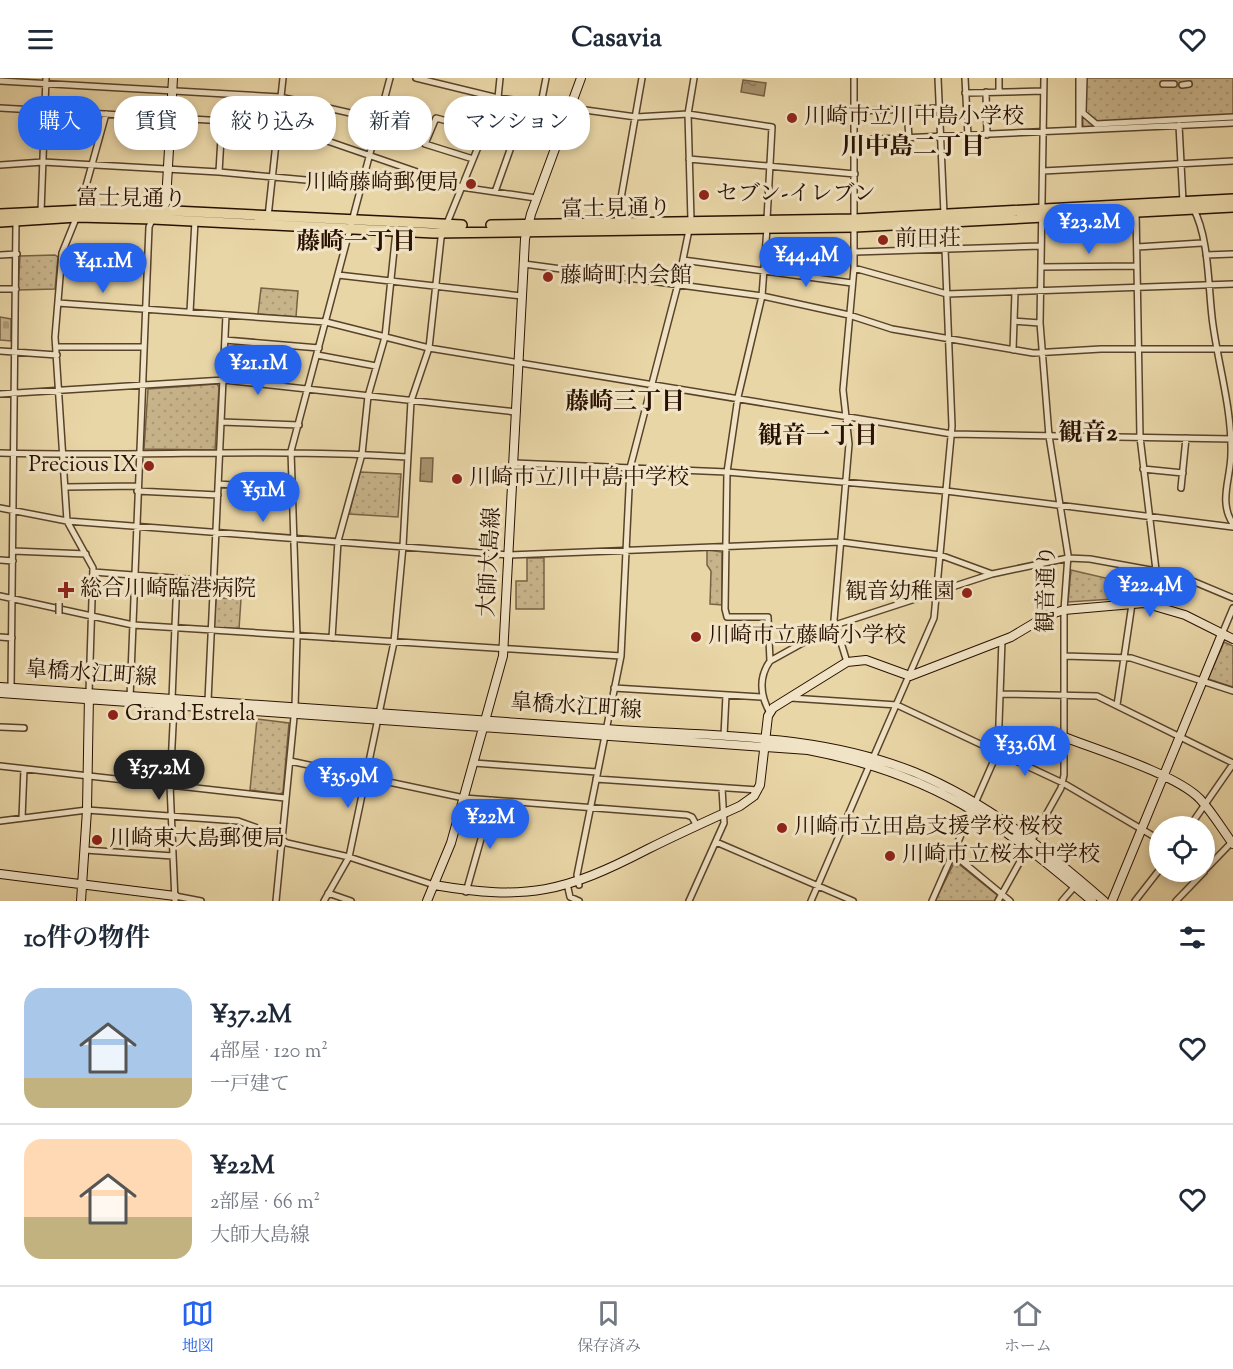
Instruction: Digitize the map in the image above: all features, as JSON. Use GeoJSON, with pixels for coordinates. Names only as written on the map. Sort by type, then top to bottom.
{"type":"FeatureCollection","features":[{"type":"Feature","properties":{"kind":"highway","name":"富士見通り"},"geometry":{"type":"LineString","coordinates":[[0,222],[78,214],[162,211],[268,217],[396,231],[690,224],[855,223],[1042,213],[1233,199]]}},
{"type":"Feature","properties":{"kind":"highway","name":"富士見通り"},"geometry":{"type":"LineString","coordinates":[[1042,213],[1233,207]]}},
{"type":"Feature","properties":{"kind":"highway","name":"富士見通り"},"geometry":{"type":"LineString","coordinates":[[0,214],[41,212],[195,221],[444,229]]}},
{"type":"Feature","properties":{"kind":"highway","name":"富士見通り"},"geometry":{"type":"LineString","coordinates":[[527,227],[617,221],[690,224]]}},
{"type":"Feature","properties":{"kind":"street"},"geometry":{"type":"LineString","coordinates":[[172,96],[173,78]]}},
{"type":"Feature","properties":{"kind":"street"},"geometry":{"type":"LineString","coordinates":[[280,96],[282,78]]}},
{"type":"Feature","properties":{"kind":"street"},"geometry":{"type":"LineString","coordinates":[[385,96],[390,78]]}},
{"type":"Feature","properties":{"kind":"street"},"geometry":{"type":"LineString","coordinates":[[416,78],[490,96]]}},
{"type":"Feature","properties":{"kind":"street"},"geometry":{"type":"LineString","coordinates":[[498,96],[500,78]]}},
{"type":"Feature","properties":{"kind":"street"},"geometry":{"type":"LineString","coordinates":[[543,96],[546,78]]}},
{"type":"Feature","properties":{"kind":"street","name":"大師大島線"},"geometry":{"type":"LineString","coordinates":[[574,96],[581,78]]}},
{"type":"Feature","properties":{"kind":"street"},"geometry":{"type":"LineString","coordinates":[[617,221],[642,78]]}},
{"type":"Feature","properties":{"kind":"street"},"geometry":{"type":"LineString","coordinates":[[579,885],[577,875],[621,656],[630,468],[678,284],[690,224],[688,114],[694,78]]}},
{"type":"Feature","properties":{"kind":"street"},"geometry":{"type":"LineString","coordinates":[[848,662],[836,626],[849,444],[843,390],[855,252],[854,78]]}},
{"type":"Feature","properties":{"kind":"street"},"geometry":{"type":"LineString","coordinates":[[811,901],[934,618],[952,434],[938,78]]}},
{"type":"Feature","properties":{"kind":"street"},"geometry":{"type":"LineString","coordinates":[[965,78],[968,136]]}},
{"type":"Feature","properties":{"kind":"street"},"geometry":{"type":"LineString","coordinates":[[999,78],[999,92]]}},
{"type":"Feature","properties":{"kind":"street","name":"観音通り"},"geometry":{"type":"LineString","coordinates":[[998,901],[1063,783],[1064,610],[1068,558],[1049,436],[1040,323],[1044,78]]}},
{"type":"Feature","properties":{"kind":"street"},"geometry":{"type":"LineString","coordinates":[[1081,78],[1083,113],[1096,124],[1233,117]]}},
{"type":"Feature","properties":{"kind":"street"},"geometry":{"type":"LineString","coordinates":[[1079,130],[1081,78]]}},
{"type":"Feature","properties":{"kind":"street"},"geometry":{"type":"LineString","coordinates":[[0,81],[46,81],[262,96]]}},
{"type":"Feature","properties":{"kind":"street"},"geometry":{"type":"LineString","coordinates":[[45,96],[46,81]]}},
{"type":"Feature","properties":{"kind":"street"},"geometry":{"type":"LineString","coordinates":[[1163,84],[1174,84]]}},
{"type":"Feature","properties":{"kind":"street"},"geometry":{"type":"LineString","coordinates":[[1182,85],[1189,84]]}},
{"type":"Feature","properties":{"kind":"street"},"geometry":{"type":"LineString","coordinates":[[965,93],[1043,91]]}},
{"type":"Feature","properties":{"kind":"street"},"geometry":{"type":"LineString","coordinates":[[986,92],[987,135]]}},
{"type":"Feature","properties":{"kind":"street"},"geometry":{"type":"LineString","coordinates":[[0,108],[18,109]]}},
{"type":"Feature","properties":{"kind":"street"},"geometry":{"type":"LineString","coordinates":[[855,111],[940,108]]}},
{"type":"Feature","properties":{"kind":"street"},"geometry":{"type":"LineString","coordinates":[[908,110],[909,138]]}},
{"type":"Feature","properties":{"kind":"street"},"geometry":{"type":"LineString","coordinates":[[590,111],[636,117],[688,114],[772,127],[762,296],[738,397],[727,472],[725,547],[726,615],[768,617],[770,661]]}},
{"type":"Feature","properties":{"kind":"street"},"geometry":{"type":"LineString","coordinates":[[102,114],[114,114]]}},
{"type":"Feature","properties":{"kind":"street"},"geometry":{"type":"LineString","coordinates":[[81,901],[87,810],[93,563],[67,520],[56,347],[62,253],[78,214],[105,114]]}},
{"type":"Feature","properties":{"kind":"street"},"geometry":{"type":"LineString","coordinates":[[432,125],[436,118],[444,120]]}},
{"type":"Feature","properties":{"kind":"street"},"geometry":{"type":"LineString","coordinates":[[855,140],[1233,123]]}},
{"type":"Feature","properties":{"kind":"street"},"geometry":{"type":"LineString","coordinates":[[1179,125],[1183,202],[1194,209],[1206,255],[1211,285],[1212,323],[1232,439],[1225,508],[1233,526]]}},
{"type":"Feature","properties":{"kind":"street"},"geometry":{"type":"LineString","coordinates":[[336,144],[461,187],[537,198]]}},
{"type":"Feature","properties":{"kind":"street"},"geometry":{"type":"LineString","coordinates":[[432,146],[473,159]]}},
{"type":"Feature","properties":{"kind":"street"},"geometry":{"type":"LineString","coordinates":[[41,212],[43,150]]}},
{"type":"Feature","properties":{"kind":"street"},"geometry":{"type":"LineString","coordinates":[[130,699],[138,454],[149,227],[166,202],[169,150]]}},
{"type":"Feature","properties":{"kind":"street"},"geometry":{"type":"LineString","coordinates":[[219,172],[220,150]]}},
{"type":"Feature","properties":{"kind":"street"},"geometry":{"type":"LineString","coordinates":[[268,217],[275,150]]}},
{"type":"Feature","properties":{"kind":"street"},"geometry":{"type":"LineString","coordinates":[[276,901],[290,761],[297,637],[291,452],[371,150]]}},
{"type":"Feature","properties":{"kind":"street"},"geometry":{"type":"LineString","coordinates":[[324,901],[349,858],[379,717],[394,642],[403,546],[411,401],[429,348],[444,229],[477,150]]}},
{"type":"Feature","properties":{"kind":"street"},"geometry":{"type":"LineString","coordinates":[[495,192],[510,150]]}},
{"type":"Feature","properties":{"kind":"street","name":"大師大島線"},"geometry":{"type":"LineString","coordinates":[[427,901],[451,843],[504,648],[527,227],[555,150]]}},
{"type":"Feature","properties":{"kind":"street"},"geometry":{"type":"LineString","coordinates":[[689,159],[770,169],[855,174]]}},
{"type":"Feature","properties":{"kind":"street"},"geometry":{"type":"LineString","coordinates":[[1043,171],[1233,161]]}},
{"type":"Feature","properties":{"kind":"street"},"geometry":{"type":"LineString","coordinates":[[0,165],[43,162],[92,164],[272,176],[361,185]]}},
{"type":"Feature","properties":{"kind":"street"},"geometry":{"type":"LineString","coordinates":[[1136,211],[1140,437],[1156,570],[1154,606]]}},
{"type":"Feature","properties":{"kind":"street"},"geometry":{"type":"LineString","coordinates":[[190,312],[195,221]]}},
{"type":"Feature","properties":{"kind":"street"},"geometry":{"type":"LineString","coordinates":[[11,688],[16,222]]}},
{"type":"Feature","properties":{"kind":"street"},"geometry":{"type":"LineString","coordinates":[[332,638],[338,541],[362,454],[368,396],[385,337],[396,231]]}},
{"type":"Feature","properties":{"kind":"street"},"geometry":{"type":"LineString","coordinates":[[1137,247],[1203,243]]}},
{"type":"Feature","properties":{"kind":"street"},"geometry":{"type":"LineString","coordinates":[[855,252],[1041,246]]}},
{"type":"Feature","properties":{"kind":"street"},"geometry":{"type":"LineString","coordinates":[[0,255],[17,254]]}},
{"type":"Feature","properties":{"kind":"street"},"geometry":{"type":"LineString","coordinates":[[1206,255],[1233,254]]}},
{"type":"Feature","properties":{"kind":"street"},"geometry":{"type":"LineString","coordinates":[[683,260],[852,283]]}},
{"type":"Feature","properties":{"kind":"street"},"geometry":{"type":"LineString","coordinates":[[524,264],[762,296],[849,315],[892,329],[1013,350],[1042,352],[1137,349],[1233,350]]}},
{"type":"Feature","properties":{"kind":"street"},"geometry":{"type":"LineString","coordinates":[[1041,267],[1137,266]]}},
{"type":"Feature","properties":{"kind":"street"},"geometry":{"type":"LineString","coordinates":[[854,268],[947,294],[1233,284]]}},
{"type":"Feature","properties":{"kind":"street"},"geometry":{"type":"LineString","coordinates":[[338,275],[522,296]]}},
{"type":"Feature","properties":{"kind":"street"},"geometry":{"type":"LineString","coordinates":[[0,289],[16,288]]}},
{"type":"Feature","properties":{"kind":"street"},"geometry":{"type":"LineString","coordinates":[[1013,350],[1015,292]]}},
{"type":"Feature","properties":{"kind":"street"},"geometry":{"type":"LineString","coordinates":[[58,303],[326,322],[429,348],[952,434],[1232,439]]}},
{"type":"Feature","properties":{"kind":"street"},"geometry":{"type":"LineString","coordinates":[[208,701],[226,315]]}},
{"type":"Feature","properties":{"kind":"street"},"geometry":{"type":"LineString","coordinates":[[1014,321],[1040,323]]}},
{"type":"Feature","properties":{"kind":"street"},"geometry":{"type":"LineString","coordinates":[[225,340],[319,348]]}},
{"type":"Feature","properties":{"kind":"street"},"geometry":{"type":"LineString","coordinates":[[56,347],[144,347]]}},
{"type":"Feature","properties":{"kind":"street"},"geometry":{"type":"LineString","coordinates":[[0,351],[57,355]]}},
{"type":"Feature","properties":{"kind":"street"},"geometry":{"type":"LineString","coordinates":[[317,356],[376,366]]}},
{"type":"Feature","properties":{"kind":"street"},"geometry":{"type":"LineString","coordinates":[[0,394],[224,380],[516,412]]}},
{"type":"Feature","properties":{"kind":"street"},"geometry":{"type":"LineString","coordinates":[[221,422],[299,425]]}},
{"type":"Feature","properties":{"kind":"street"},"geometry":{"type":"LineString","coordinates":[[1181,488],[1186,438]]}},
{"type":"Feature","properties":{"kind":"street"},"geometry":{"type":"LineString","coordinates":[[0,453],[63,456],[291,452],[407,457]]}},
{"type":"Feature","properties":{"kind":"street"},"geometry":{"type":"LineString","coordinates":[[514,463],[727,472],[946,491],[1233,526]]}},
{"type":"Feature","properties":{"kind":"street"},"geometry":{"type":"LineString","coordinates":[[1143,469],[1183,472]]}},
{"type":"Feature","properties":{"kind":"street"},"geometry":{"type":"LineString","coordinates":[[218,484],[293,489]]}},
{"type":"Feature","properties":{"kind":"street"},"geometry":{"type":"LineString","coordinates":[[66,488],[137,488],[218,495]]}},
{"type":"Feature","properties":{"kind":"street"},"geometry":{"type":"LineString","coordinates":[[0,508],[67,520],[509,555],[841,542],[940,555],[992,574]]}},
{"type":"Feature","properties":{"kind":"street"},"geometry":{"type":"LineString","coordinates":[[13,550],[86,554]]}},
{"type":"Feature","properties":{"kind":"street"},"geometry":{"type":"LineString","coordinates":[[569,895],[579,885],[723,814],[748,800],[758,790],[770,713],[761,697],[764,671],[770,661],[836,626],[992,574],[1068,558],[1090,558],[1178,575],[1233,598]]}},
{"type":"Feature","properties":{"kind":"street"},"geometry":{"type":"LineString","coordinates":[[0,560],[13,561]]}},
{"type":"Feature","properties":{"kind":"street"},"geometry":{"type":"LineString","coordinates":[[93,572],[213,581]]}},
{"type":"Feature","properties":{"kind":"street"},"geometry":{"type":"LineString","coordinates":[[175,898],[170,785],[177,578]]}},
{"type":"Feature","properties":{"kind":"street"},"geometry":{"type":"LineString","coordinates":[[0,596],[133,625],[621,656]]}},
{"type":"Feature","properties":{"kind":"street"},"geometry":{"type":"LineString","coordinates":[[59,603],[59,614]]}},
{"type":"Feature","properties":{"kind":"street"},"geometry":{"type":"LineString","coordinates":[[1117,705],[1132,604]]}},
{"type":"Feature","properties":{"kind":"street"},"geometry":{"type":"LineString","coordinates":[[770,713],[848,662],[866,660],[910,676],[1002,640],[1048,615],[1064,610],[1132,604],[1154,606],[1185,615],[1233,639]]}},
{"type":"Feature","properties":{"kind":"street"},"geometry":{"type":"LineString","coordinates":[[1112,901],[1233,608]]}},
{"type":"Feature","properties":{"kind":"street"},"geometry":{"type":"LineString","coordinates":[[0,637],[12,638]]}},
{"type":"Feature","properties":{"kind":"street"},"geometry":{"type":"LineString","coordinates":[[932,901],[998,750],[1002,640]]}},
{"type":"Feature","properties":{"kind":"street"},"geometry":{"type":"LineString","coordinates":[[1064,656],[1125,657],[1233,691]]}},
{"type":"Feature","properties":{"kind":"street","name":"皐橋水江町線"},"geometry":{"type":"LineString","coordinates":[[0,687],[89,697]]}},
{"type":"Feature","properties":{"kind":"street"},"geometry":{"type":"LineString","coordinates":[[614,688],[761,697]]}},
{"type":"Feature","properties":{"kind":"street","name":"皐橋水江町線"},"geometry":{"type":"LineString","coordinates":[[0,693],[130,699],[605,733],[766,742]]}},
{"type":"Feature","properties":{"kind":"street"},"geometry":{"type":"LineString","coordinates":[[1000,694],[1097,696],[1233,763],[1198,816]]}},
{"type":"Feature","properties":{"kind":"street"},"geometry":{"type":"LineString","coordinates":[[724,736],[726,695]]}},
{"type":"Feature","properties":{"kind":"street"},"geometry":{"type":"LineString","coordinates":[[791,698],[897,705],[998,750],[1063,783],[1149,833]]}},
{"type":"Feature","properties":{"kind":"street","name":"皐橋水江町線"},"geometry":{"type":"LineString","coordinates":[[173,702],[208,701],[294,710]]}},
{"type":"Feature","properties":{"kind":"street"},"geometry":{"type":"LineString","coordinates":[[0,727],[24,728]]}},
{"type":"Feature","properties":{"kind":"street","name":"皐橋水江町線"},"geometry":{"type":"LineString","coordinates":[[605,733],[724,736],[872,761],[974,805],[1029,842],[1104,901]]}},
{"type":"Feature","properties":{"kind":"street"},"geometry":{"type":"LineString","coordinates":[[1064,736],[1163,777],[1191,792],[1205,806],[1232,843],[1215,860]]}},
{"type":"Feature","properties":{"kind":"street"},"geometry":{"type":"LineString","coordinates":[[290,761],[464,798],[687,815],[692,817],[697,826]]}},
{"type":"Feature","properties":{"kind":"street"},"geometry":{"type":"LineString","coordinates":[[474,763],[597,772]]}},
{"type":"Feature","properties":{"kind":"street"},"geometry":{"type":"LineString","coordinates":[[0,766],[285,798]]}},
{"type":"Feature","properties":{"kind":"street"},"geometry":{"type":"LineString","coordinates":[[21,818],[24,769]]}},
{"type":"Feature","properties":{"kind":"street"},"geometry":{"type":"LineString","coordinates":[[596,780],[758,790]]}},
{"type":"Feature","properties":{"kind":"street"},"geometry":{"type":"LineString","coordinates":[[689,901],[724,823],[722,788]]}},
{"type":"Feature","properties":{"kind":"street"},"geometry":{"type":"LineString","coordinates":[[466,893],[492,800]]}},
{"type":"Feature","properties":{"kind":"street"},"geometry":{"type":"LineString","coordinates":[[0,821],[87,810],[238,821],[274,834],[282,840],[466,893],[487,897],[569,895],[579,901]]}},
{"type":"Feature","properties":{"kind":"street"},"geometry":{"type":"LineString","coordinates":[[716,842],[853,901]]}},
{"type":"Feature","properties":{"kind":"street","name":"皐橋水江町線"},"geometry":{"type":"LineString","coordinates":[[1029,842],[1092,901]]}},
{"type":"Feature","properties":{"kind":"street"},"geometry":{"type":"LineString","coordinates":[[85,850],[173,856]]}},
{"type":"Feature","properties":{"kind":"street"},"geometry":{"type":"LineString","coordinates":[[952,854],[1010,901]]}},
{"type":"Feature","properties":{"kind":"street"},"geometry":{"type":"LineString","coordinates":[[0,874],[201,901]]}},
{"type":"Feature","properties":{"kind":"street"},"geometry":{"type":"LineString","coordinates":[[1135,901],[1150,882]]}},
{"type":"Feature","properties":{"kind":"street"},"geometry":{"type":"LineString","coordinates":[[1176,901],[1194,882]]}},
{"type":"Feature","properties":{"kind":"street"},"geometry":{"type":"LineString","coordinates":[[1062,901],[1075,886]]}},
{"type":"Feature","properties":{"kind":"street"},"geometry":{"type":"LineString","coordinates":[[328,893],[351,901]]}},
{"type":"Feature","properties":{"kind":"green space"},"geometry":{"type":"Polygon","coordinates":[[[1081,78],[1233,78],[1233,120],[1083,127],[1081,78]]]}},
{"type":"Feature","properties":{"kind":"green space"},"geometry":{"type":"Polygon","coordinates":[[[55,255],[58,257],[55,289],[18,290],[20,256],[55,255]]]}},
{"type":"Feature","properties":{"kind":"green space"},"geometry":{"type":"Polygon","coordinates":[[[261,288],[298,291],[296,317],[258,314],[261,288]]]}},
{"type":"Feature","properties":{"kind":"green space"},"geometry":{"type":"Polygon","coordinates":[[[0,317],[11,319],[11,341],[0,340],[0,317]]]}},
{"type":"Feature","properties":{"kind":"green space"},"geometry":{"type":"Polygon","coordinates":[[[217,384],[219,387],[215,450],[144,449],[148,389],[217,384]]]}},
{"type":"Feature","properties":{"kind":"green space"},"geometry":{"type":"Polygon","coordinates":[[[360,472],[401,474],[398,517],[349,514],[360,472]]]}},
{"type":"Feature","properties":{"kind":"green space"},"geometry":{"type":"Polygon","coordinates":[[[707,550],[722,552],[722,605],[710,604],[711,571],[707,565],[707,550]]]}},
{"type":"Feature","properties":{"kind":"green space"},"geometry":{"type":"Polygon","coordinates":[[[527,558],[544,558],[544,609],[516,609],[516,581],[527,581],[527,558]]]}},
{"type":"Feature","properties":{"kind":"green space"},"geometry":{"type":"Polygon","coordinates":[[[1071,570],[1114,580],[1113,599],[1068,602],[1071,570]]]}},
{"type":"Feature","properties":{"kind":"green space"},"geometry":{"type":"Polygon","coordinates":[[[216,598],[241,599],[239,629],[214,627],[216,598]]]}},
{"type":"Feature","properties":{"kind":"green space"},"geometry":{"type":"Polygon","coordinates":[[[1224,642],[1233,646],[1233,687],[1208,679],[1224,642]]]}},
{"type":"Feature","properties":{"kind":"green space"},"geometry":{"type":"Polygon","coordinates":[[[257,719],[289,723],[283,792],[280,794],[250,790],[257,719]]]}},
{"type":"Feature","properties":{"kind":"green space"},"geometry":{"type":"Polygon","coordinates":[[[955,861],[997,895],[995,901],[935,901],[955,861]]]}},
{"type":"Feature","properties":{"kind":"water"},"geometry":{"type":"Polygon","coordinates":[[[743,80],[766,83],[764,96],[741,92],[743,80]]]}},
{"type":"Feature","properties":{"kind":"water"},"geometry":{"type":"Polygon","coordinates":[[[421,458],[433,458],[432,482],[420,481],[421,458]]]}},
{"type":"Feature","properties":{"kind":"place","name":"川崎市立川中島小学校"},"geometry":{"type":"Point","coordinates":[792,118]}},
{"type":"Feature","properties":{"kind":"place","name":"川崎藤崎郵便局"},"geometry":{"type":"Point","coordinates":[471,184]}},
{"type":"Feature","properties":{"kind":"place","name":"セブン-イレブン"},"geometry":{"type":"Point","coordinates":[704,195]}},
{"type":"Feature","properties":{"kind":"place","name":"前田荘"},"geometry":{"type":"Point","coordinates":[883,240]}},
{"type":"Feature","properties":{"kind":"place","name":"藤崎町内会館"},"geometry":{"type":"Point","coordinates":[548,277]}},
{"type":"Feature","properties":{"kind":"place","name":"Precious IX"},"geometry":{"type":"Point","coordinates":[149,466]}},
{"type":"Feature","properties":{"kind":"place","name":"川崎市立川中島中学校"},"geometry":{"type":"Point","coordinates":[457,479]}},
{"type":"Feature","properties":{"kind":"place","name":"総合川崎臨港病院"},"geometry":{"type":"Point","coordinates":[66,590]}},
{"type":"Feature","properties":{"kind":"place","name":"観音幼稚園"},"geometry":{"type":"Point","coordinates":[967,593]}},
{"type":"Feature","properties":{"kind":"place","name":"川崎市立藤崎小学校"},"geometry":{"type":"Point","coordinates":[696,637]}},
{"type":"Feature","properties":{"kind":"place","name":"Grand Estrela"},"geometry":{"type":"Point","coordinates":[113,715]}},
{"type":"Feature","properties":{"kind":"place","name":"川崎市立田島支援学校 桜校"},"geometry":{"type":"Point","coordinates":[782,828]}},
{"type":"Feature","properties":{"kind":"place","name":"川崎東大島郵便局"},"geometry":{"type":"Point","coordinates":[97,840]}},
{"type":"Feature","properties":{"kind":"place","name":"川崎市立桜本中学校"},"geometry":{"type":"Point","coordinates":[890,856]}},
{"type":"Feature","properties":{"kind":"district","name":"川中島二丁目"},"geometry":{"type":"Point","coordinates":[913,148]}},
{"type":"Feature","properties":{"kind":"district","name":"藤崎一丁目"},"geometry":{"type":"Point","coordinates":[356,243]}},
{"type":"Feature","properties":{"kind":"district","name":"藤崎三丁目"},"geometry":{"type":"Point","coordinates":[625,403]}},
{"type":"Feature","properties":{"kind":"district","name":"観音2"},"geometry":{"type":"Point","coordinates":[1088,434]}},
{"type":"Feature","properties":{"kind":"district","name":"観音一丁目"},"geometry":{"type":"Point","coordinates":[818,437]}}]}
